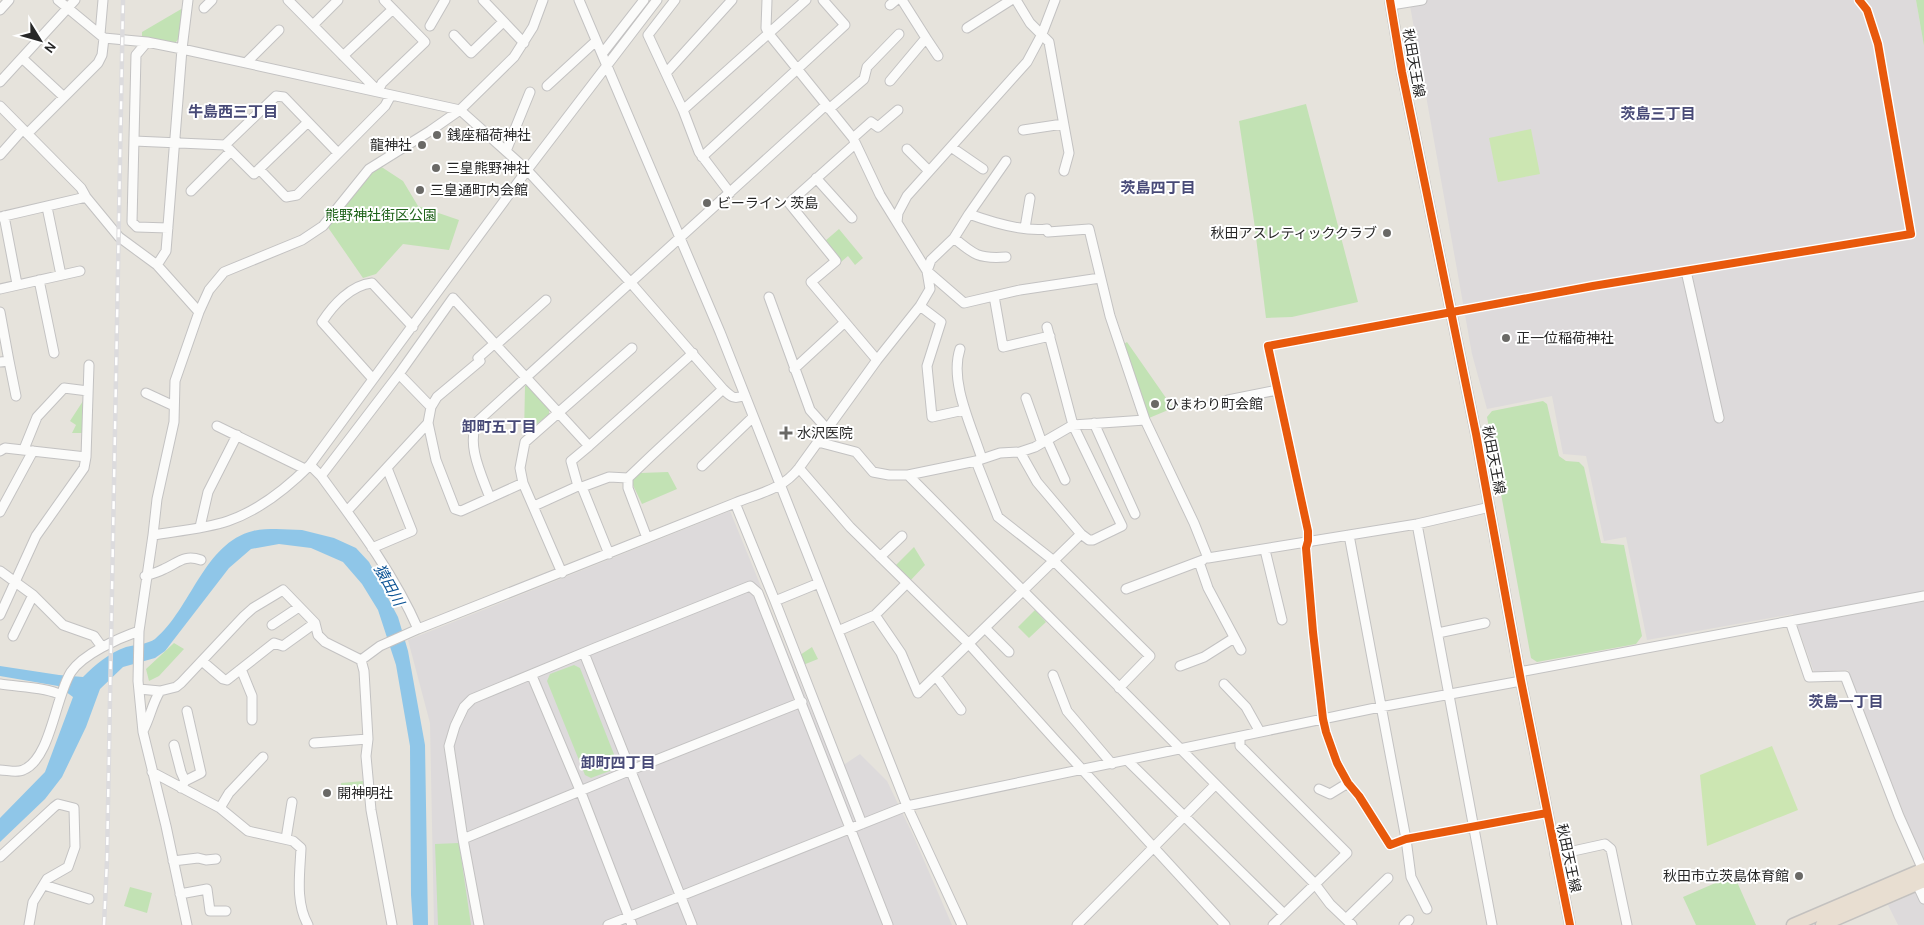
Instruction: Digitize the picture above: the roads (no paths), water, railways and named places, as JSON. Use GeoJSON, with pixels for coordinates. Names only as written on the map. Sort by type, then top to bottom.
{"type":"FeatureCollection","features":[{"type":"Feature","properties":{"kind":"highway"},"geometry":{"type":"LineString","coordinates":[[1793,925],[1924,870]]}},
{"type":"Feature","properties":{"kind":"highway"},"geometry":{"type":"LineString","coordinates":[[1822,925],[1920,883]]}},
{"type":"Feature","properties":{"kind":"main road","name":"秋田天王線"},"geometry":{"type":"LineString","coordinates":[[1390,2],[1402,72],[1490,507],[1520,677],[1570,925]]}},
{"type":"Feature","properties":{"kind":"street"},"geometry":{"type":"LineString","coordinates":[[0,10],[9,0]]}},
{"type":"Feature","properties":{"kind":"street"},"geometry":{"type":"LineString","coordinates":[[58,0],[102,36],[182,49],[460,110],[527,170],[631,283],[723,389],[732,398],[737,399],[745,395]]}},
{"type":"Feature","properties":{"kind":"street"},"geometry":{"type":"LineString","coordinates":[[0,82],[75,0]]}},
{"type":"Feature","properties":{"kind":"street"},"geometry":{"type":"LineString","coordinates":[[0,155],[64,97],[98,63],[102,55],[103,0]]}},
{"type":"Feature","properties":{"kind":"street"},"geometry":{"type":"LineString","coordinates":[[157,265],[166,251],[182,49],[188,0]]}},
{"type":"Feature","properties":{"kind":"street"},"geometry":{"type":"LineString","coordinates":[[204,8],[212,0]]}},
{"type":"Feature","properties":{"kind":"street"},"geometry":{"type":"LineString","coordinates":[[288,0],[378,91]]}},
{"type":"Feature","properties":{"kind":"street"},"geometry":{"type":"LineString","coordinates":[[313,25],[338,0]]}},
{"type":"Feature","properties":{"kind":"street"},"geometry":{"type":"LineString","coordinates":[[378,91],[382,83],[425,42],[384,0]]}},
{"type":"Feature","properties":{"kind":"street"},"geometry":{"type":"LineString","coordinates":[[430,26],[445,0]]}},
{"type":"Feature","properties":{"kind":"street"},"geometry":{"type":"LineString","coordinates":[[483,0],[524,43]]}},
{"type":"Feature","properties":{"kind":"street"},"geometry":{"type":"LineString","coordinates":[[187,925],[142,732],[138,672],[138,635],[157,499],[174,422],[175,381],[199,312],[209,290],[224,272],[302,240],[323,226],[369,169],[460,110],[514,57],[533,27],[543,0]]}},
{"type":"Feature","properties":{"kind":"street"},"geometry":{"type":"LineString","coordinates":[[579,0],[681,238],[745,395],[907,806],[962,925]]}},
{"type":"Feature","properties":{"kind":"street"},"geometry":{"type":"LineString","coordinates":[[602,54],[644,0]]}},
{"type":"Feature","properties":{"kind":"street"},"geometry":{"type":"LineString","coordinates":[[153,535],[229,521],[268,502],[294,481],[307,467],[373,380],[527,170],[656,0]]}},
{"type":"Feature","properties":{"kind":"street"},"geometry":{"type":"LineString","coordinates":[[675,0],[648,35],[683,110],[699,152],[730,193]]}},
{"type":"Feature","properties":{"kind":"street"},"geometry":{"type":"LineString","coordinates":[[666,73],[732,0]]}},
{"type":"Feature","properties":{"kind":"street"},"geometry":{"type":"LineString","coordinates":[[767,0],[766,28],[769,34],[854,141],[880,195],[927,271],[964,303],[1020,290],[1100,278]]}},
{"type":"Feature","properties":{"kind":"street"},"geometry":{"type":"LineString","coordinates":[[683,110],[806,0]]}},
{"type":"Feature","properties":{"kind":"street"},"geometry":{"type":"LineString","coordinates":[[702,157],[846,24],[823,0]]}},
{"type":"Feature","properties":{"kind":"street"},"geometry":{"type":"LineString","coordinates":[[902,0],[938,56]]}},
{"type":"Feature","properties":{"kind":"street"},"geometry":{"type":"LineString","coordinates":[[967,28],[1011,0]]}},
{"type":"Feature","properties":{"kind":"street"},"geometry":{"type":"LineString","coordinates":[[1016,0],[1030,23],[1050,42],[1069,153],[1064,170]]}},
{"type":"Feature","properties":{"kind":"street"},"geometry":{"type":"LineString","coordinates":[[897,222],[902,204],[929,171],[1027,62],[1042,34],[1055,0]]}},
{"type":"Feature","properties":{"kind":"street"},"geometry":{"type":"LineString","coordinates":[[1390,2],[1422,0]]}},
{"type":"Feature","properties":{"kind":"street"},"geometry":{"type":"LineString","coordinates":[[1547,813],[1475,828],[1406,839],[1390,845],[1359,796],[1348,783],[1337,763],[1323,720],[1313,632],[1306,548],[1308,541],[1268,346],[1686,271],[1911,234],[1878,44],[1867,10],[1859,0]]}},
{"type":"Feature","properties":{"kind":"street"},"geometry":{"type":"LineString","coordinates":[[343,56],[393,9]]}},
{"type":"Feature","properties":{"kind":"street"},"geometry":{"type":"LineString","coordinates":[[454,35],[471,54],[503,22]]}},
{"type":"Feature","properties":{"kind":"street"},"geometry":{"type":"LineString","coordinates":[[246,63],[278,30]]}},
{"type":"Feature","properties":{"kind":"street"},"geometry":{"type":"LineString","coordinates":[[490,498],[475,457],[474,427],[478,420],[730,193],[828,107],[864,79],[867,67],[900,34]]}},
{"type":"Feature","properties":{"kind":"street"},"geometry":{"type":"LineString","coordinates":[[890,81],[926,38]]}},
{"type":"Feature","properties":{"kind":"street"},"geometry":{"type":"LineString","coordinates":[[547,86],[596,41]]}},
{"type":"Feature","properties":{"kind":"street"},"geometry":{"type":"LineString","coordinates":[[146,42],[136,55],[132,222],[137,227],[168,228]]}},
{"type":"Feature","properties":{"kind":"street"},"geometry":{"type":"LineString","coordinates":[[22,58],[64,97]]}},
{"type":"Feature","properties":{"kind":"street"},"geometry":{"type":"LineString","coordinates":[[506,151],[530,92]]}},
{"type":"Feature","properties":{"kind":"street"},"geometry":{"type":"LineString","coordinates":[[259,169],[286,197],[297,195],[384,106],[391,95]]}},
{"type":"Feature","properties":{"kind":"street"},"geometry":{"type":"LineString","coordinates":[[191,191],[276,96],[284,97],[338,153]]}},
{"type":"Feature","properties":{"kind":"street"},"geometry":{"type":"LineString","coordinates":[[877,360],[811,282],[836,261],[789,203],[854,141],[871,122],[878,127],[898,110]]}},
{"type":"Feature","properties":{"kind":"street"},"geometry":{"type":"LineString","coordinates":[[2,112],[26,131],[82,188],[86,197],[120,237],[157,265],[199,312]]}},
{"type":"Feature","properties":{"kind":"street"},"geometry":{"type":"LineString","coordinates":[[134,141],[176,142],[228,148],[254,174],[308,122]]}},
{"type":"Feature","properties":{"kind":"street"},"geometry":{"type":"LineString","coordinates":[[1023,130],[1063,124]]}},
{"type":"Feature","properties":{"kind":"street"},"geometry":{"type":"LineString","coordinates":[[951,147],[982,169]]}},
{"type":"Feature","properties":{"kind":"street"},"geometry":{"type":"LineString","coordinates":[[907,149],[929,171]]}},
{"type":"Feature","properties":{"kind":"street"},"geometry":{"type":"LineString","coordinates":[[361,660],[380,646],[418,629],[781,486],[792,478],[877,360],[920,306],[930,289],[927,271],[931,260],[954,238],[1006,161]]}},
{"type":"Feature","properties":{"kind":"street"},"geometry":{"type":"LineString","coordinates":[[816,178],[852,218]]}},
{"type":"Feature","properties":{"kind":"street"},"geometry":{"type":"LineString","coordinates":[[17,284],[2,216],[86,197]]}},
{"type":"Feature","properties":{"kind":"street"},"geometry":{"type":"LineString","coordinates":[[1025,228],[1030,198]]}},
{"type":"Feature","properties":{"kind":"street"},"geometry":{"type":"LineString","coordinates":[[47,207],[61,275]]}},
{"type":"Feature","properties":{"kind":"street"},"geometry":{"type":"LineString","coordinates":[[969,214],[996,224],[1036,230],[1047,229],[1048,232],[1089,229],[1110,316],[1145,420],[1194,523],[1208,558]]}},
{"type":"Feature","properties":{"kind":"street"},"geometry":{"type":"LineString","coordinates":[[954,238],[974,255],[992,258],[1006,257]]}},
{"type":"Feature","properties":{"kind":"street"},"geometry":{"type":"LineString","coordinates":[[0,289],[80,271]]}},
{"type":"Feature","properties":{"kind":"street"},"geometry":{"type":"LineString","coordinates":[[1686,271],[1719,418]]}},
{"type":"Feature","properties":{"kind":"street"},"geometry":{"type":"LineString","coordinates":[[39,280],[54,353]]}},
{"type":"Feature","properties":{"kind":"street"},"geometry":{"type":"LineString","coordinates":[[373,380],[322,322],[329,312],[338,302],[363,284],[372,283],[413,326]]}},
{"type":"Feature","properties":{"kind":"street"},"geometry":{"type":"LineString","coordinates":[[994,296],[1003,347],[1048,332],[1073,425],[1122,526],[1093,540],[1089,540],[1081,534],[1037,482],[1020,452]]}},
{"type":"Feature","properties":{"kind":"street"},"geometry":{"type":"LineString","coordinates":[[768,297],[810,410],[827,428]]}},
{"type":"Feature","properties":{"kind":"street"},"geometry":{"type":"LineString","coordinates":[[322,476],[399,374],[453,298],[589,446]]}},
{"type":"Feature","properties":{"kind":"street"},"geometry":{"type":"LineString","coordinates":[[523,483],[461,511],[454,509],[436,460],[428,423],[431,407],[437,397],[480,361],[478,358],[546,300]]}},
{"type":"Feature","properties":{"kind":"street"},"geometry":{"type":"LineString","coordinates":[[920,306],[941,322],[927,366],[932,417],[964,410]]}},
{"type":"Feature","properties":{"kind":"street"},"geometry":{"type":"LineString","coordinates":[[0,312],[5,362],[16,396]]}},
{"type":"Feature","properties":{"kind":"street"},"geometry":{"type":"LineString","coordinates":[[794,369],[845,322]]}},
{"type":"Feature","properties":{"kind":"street"},"geometry":{"type":"LineString","coordinates":[[562,572],[523,483],[520,468],[524,442],[632,348]]}},
{"type":"Feature","properties":{"kind":"street"},"geometry":{"type":"LineString","coordinates":[[960,350],[957,360],[964,410],[998,517],[1054,560],[1150,656],[1119,688]]}},
{"type":"Feature","properties":{"kind":"street"},"geometry":{"type":"LineString","coordinates":[[609,554],[571,462],[693,354]]}},
{"type":"Feature","properties":{"kind":"street"},"geometry":{"type":"LineString","coordinates":[[0,615],[36,536],[84,468],[89,365]]}},
{"type":"Feature","properties":{"kind":"street"},"geometry":{"type":"LineString","coordinates":[[399,374],[431,407]]}},
{"type":"Feature","properties":{"kind":"street"},"geometry":{"type":"LineString","coordinates":[[0,512],[29,450],[37,416],[64,388],[88,391]]}},
{"type":"Feature","properties":{"kind":"street"},"geometry":{"type":"LineString","coordinates":[[648,538],[628,488],[628,478],[723,389]]}},
{"type":"Feature","properties":{"kind":"street"},"geometry":{"type":"LineString","coordinates":[[1228,400],[1277,390]]}},
{"type":"Feature","properties":{"kind":"street"},"geometry":{"type":"LineString","coordinates":[[146,393],[174,406]]}},
{"type":"Feature","properties":{"kind":"street"},"geometry":{"type":"LineString","coordinates":[[1026,398],[1044,441],[1065,480]]}},
{"type":"Feature","properties":{"kind":"street"},"geometry":{"type":"LineString","coordinates":[[702,466],[753,417]]}},
{"type":"Feature","properties":{"kind":"street"},"geometry":{"type":"LineString","coordinates":[[818,442],[856,452],[873,472],[889,475],[908,475],[979,460],[1000,453],[1020,452],[1073,425],[1145,420]]}},
{"type":"Feature","properties":{"kind":"street"},"geometry":{"type":"LineString","coordinates":[[347,511],[428,423]]}},
{"type":"Feature","properties":{"kind":"street"},"geometry":{"type":"LineString","coordinates":[[1094,423],[1135,514]]}},
{"type":"Feature","properties":{"kind":"street"},"geometry":{"type":"LineString","coordinates":[[217,426],[307,467],[322,476],[396,584],[418,629]]}},
{"type":"Feature","properties":{"kind":"street"},"geometry":{"type":"LineString","coordinates":[[200,527],[208,492],[237,435]]}},
{"type":"Feature","properties":{"kind":"street"},"geometry":{"type":"LineString","coordinates":[[0,451],[5,448],[86,457]]}},
{"type":"Feature","properties":{"kind":"street"},"geometry":{"type":"LineString","coordinates":[[372,548],[412,531],[387,468]]}},
{"type":"Feature","properties":{"kind":"street"},"geometry":{"type":"LineString","coordinates":[[799,468],[850,527],[969,644],[1225,925]]}},
{"type":"Feature","properties":{"kind":"street"},"geometry":{"type":"LineString","coordinates":[[908,475],[1315,884],[1330,904],[1349,922],[1388,878]]}},
{"type":"Feature","properties":{"kind":"street"},"geometry":{"type":"LineString","coordinates":[[534,506],[609,476],[628,478]]}},
{"type":"Feature","properties":{"kind":"street"},"geometry":{"type":"LineString","coordinates":[[735,503],[862,824]]}},
{"type":"Feature","properties":{"kind":"street"},"geometry":{"type":"LineString","coordinates":[[1126,590],[1208,558],[1418,524],[1490,507]]}},
{"type":"Feature","properties":{"kind":"street"},"geometry":{"type":"LineString","coordinates":[[1418,524],[1492,925]]}},
{"type":"Feature","properties":{"kind":"street"},"geometry":{"type":"LineString","coordinates":[[875,616],[901,653],[918,692],[1081,534]]}},
{"type":"Feature","properties":{"kind":"street"},"geometry":{"type":"LineString","coordinates":[[1349,535],[1406,839],[1411,877],[1427,909]]}},
{"type":"Feature","properties":{"kind":"street"},"geometry":{"type":"LineString","coordinates":[[880,557],[902,536]]}},
{"type":"Feature","properties":{"kind":"street"},"geometry":{"type":"LineString","coordinates":[[1265,550],[1282,620]]}},
{"type":"Feature","properties":{"kind":"street"},"geometry":{"type":"LineString","coordinates":[[145,576],[165,569],[180,560],[193,557],[201,560]]}},
{"type":"Feature","properties":{"kind":"street"},"geometry":{"type":"LineString","coordinates":[[1199,562],[1208,588],[1241,650]]}},
{"type":"Feature","properties":{"kind":"street"},"geometry":{"type":"LineString","coordinates":[[0,572],[33,595],[63,625],[94,636],[102,647]]}},
{"type":"Feature","properties":{"kind":"street"},"geometry":{"type":"LineString","coordinates":[[775,601],[819,583]]}},
{"type":"Feature","properties":{"kind":"street"},"geometry":{"type":"LineString","coordinates":[[838,631],[875,616],[907,583]]}},
{"type":"Feature","properties":{"kind":"street"},"geometry":{"type":"LineString","coordinates":[[479,925],[463,839],[449,746],[455,726],[464,707],[472,699],[750,586],[758,593],[888,925]]}},
{"type":"Feature","properties":{"kind":"street"},"geometry":{"type":"LineString","coordinates":[[139,689],[160,691],[176,687],[253,608],[283,590],[315,623],[318,635],[325,642],[361,660],[364,671],[368,738],[366,756],[371,810],[392,925]]}},
{"type":"Feature","properties":{"kind":"street"},"geometry":{"type":"LineString","coordinates":[[13,636],[33,595]]}},
{"type":"Feature","properties":{"kind":"street"},"geometry":{"type":"LineString","coordinates":[[608,925],[630,921],[680,895],[907,806],[1128,761],[1179,748],[1450,694],[1520,677],[1790,621],[1924,596]]}},
{"type":"Feature","properties":{"kind":"street"},"geometry":{"type":"LineString","coordinates":[[272,625],[299,607]]}},
{"type":"Feature","properties":{"kind":"street"},"geometry":{"type":"LineString","coordinates":[[1790,621],[1809,677],[1845,676],[1899,816],[1924,870],[1920,883],[1924,899]]}},
{"type":"Feature","properties":{"kind":"street"},"geometry":{"type":"LineString","coordinates":[[202,661],[222,679],[227,680],[274,644],[283,646],[315,623]]}},
{"type":"Feature","properties":{"kind":"street"},"geometry":{"type":"LineString","coordinates":[[1438,633],[1485,623]]}},
{"type":"Feature","properties":{"kind":"street"},"geometry":{"type":"LineString","coordinates":[[985,628],[1009,652]]}},
{"type":"Feature","properties":{"kind":"street"},"geometry":{"type":"LineString","coordinates":[[0,770],[21,771],[31,766],[50,733],[61,694],[71,672],[80,663],[102,647],[138,635]]}},
{"type":"Feature","properties":{"kind":"street"},"geometry":{"type":"LineString","coordinates":[[1180,666],[1204,657],[1234,638]]}},
{"type":"Feature","properties":{"kind":"street"},"geometry":{"type":"LineString","coordinates":[[584,653],[692,925]]}},
{"type":"Feature","properties":{"kind":"street"},"geometry":{"type":"LineString","coordinates":[[241,668],[252,696],[252,720]]}},
{"type":"Feature","properties":{"kind":"street"},"geometry":{"type":"LineString","coordinates":[[1053,675],[1067,711],[1112,764]]}},
{"type":"Feature","properties":{"kind":"street"},"geometry":{"type":"LineString","coordinates":[[532,676],[580,790],[630,921]]}},
{"type":"Feature","properties":{"kind":"street"},"geometry":{"type":"LineString","coordinates":[[936,676],[961,710]]}},
{"type":"Feature","properties":{"kind":"street"},"geometry":{"type":"LineString","coordinates":[[0,684],[52,690],[61,694]]}},
{"type":"Feature","properties":{"kind":"street"},"geometry":{"type":"LineString","coordinates":[[1224,684],[1246,707],[1260,732]]}},
{"type":"Feature","properties":{"kind":"street"},"geometry":{"type":"LineString","coordinates":[[142,732],[147,723],[152,703],[160,691]]}},
{"type":"Feature","properties":{"kind":"street"},"geometry":{"type":"LineString","coordinates":[[463,839],[580,790],[802,702]]}},
{"type":"Feature","properties":{"kind":"street"},"geometry":{"type":"LineString","coordinates":[[183,784],[201,773],[187,711]]}},
{"type":"Feature","properties":{"kind":"street"},"geometry":{"type":"LineString","coordinates":[[1240,737],[1240,746],[1347,854],[1273,925]]}},
{"type":"Feature","properties":{"kind":"street"},"geometry":{"type":"LineString","coordinates":[[314,743],[368,738]]}},
{"type":"Feature","properties":{"kind":"street"},"geometry":{"type":"LineString","coordinates":[[174,745],[183,784]]}},
{"type":"Feature","properties":{"kind":"street"},"geometry":{"type":"LineString","coordinates":[[220,808],[229,793],[263,757]]}},
{"type":"Feature","properties":{"kind":"street"},"geometry":{"type":"LineString","coordinates":[[1128,761],[1284,914]]}},
{"type":"Feature","properties":{"kind":"street"},"geometry":{"type":"LineString","coordinates":[[152,772],[183,784],[220,808],[248,830],[293,841],[301,848],[299,896],[303,916],[308,925]]}},
{"type":"Feature","properties":{"kind":"street"},"geometry":{"type":"LineString","coordinates":[[1318,789],[1330,794],[1348,783]]}},
{"type":"Feature","properties":{"kind":"street"},"geometry":{"type":"LineString","coordinates":[[1077,925],[1215,785]]}},
{"type":"Feature","properties":{"kind":"street"},"geometry":{"type":"LineString","coordinates":[[286,839],[292,802]]}},
{"type":"Feature","properties":{"kind":"street"},"geometry":{"type":"LineString","coordinates":[[0,857],[58,804],[74,808],[75,847],[68,867],[47,880],[44,884],[34,902],[29,925]]}},
{"type":"Feature","properties":{"kind":"street"},"geometry":{"type":"LineString","coordinates":[[1555,855],[1605,844],[1611,849],[1627,925]]}},
{"type":"Feature","properties":{"kind":"street"},"geometry":{"type":"LineString","coordinates":[[173,861],[198,858],[206,860],[216,859]]}},
{"type":"Feature","properties":{"kind":"street"},"geometry":{"type":"LineString","coordinates":[[44,884],[89,899]]}},
{"type":"Feature","properties":{"kind":"street"},"geometry":{"type":"LineString","coordinates":[[180,894],[207,889],[210,911],[226,911]]}},
{"type":"Feature","properties":{"kind":"water"},"geometry":{"type":"Polygon","coordinates":[[[256,530],[302,530],[334,538],[356,548],[369,562],[398,617],[408,651],[425,745],[428,925],[413,925],[410,746],[396,665],[378,610],[362,584],[343,562],[311,548],[279,544],[251,549],[229,568],[165,651],[155,658],[123,667],[100,689],[86,727],[62,777],[45,799],[0,842],[0,818],[45,772],[73,697],[58,686],[0,676],[0,666],[83,677],[108,656],[126,647],[155,639],[179,611],[210,563],[222,549],[236,538],[256,530]]]}},
{"type":"Feature","properties":{"kind":"railway"},"geometry":{"type":"LineString","coordinates":[[104,925],[107,860],[123,0]]}},
{"type":"Feature","properties":{"kind":"place","name":"銭座稲荷神社"},"geometry":{"type":"Point","coordinates":[437,135]}},
{"type":"Feature","properties":{"kind":"place","name":"龍神社"},"geometry":{"type":"Point","coordinates":[422,145]}},
{"type":"Feature","properties":{"kind":"place","name":"三皇熊野神社"},"geometry":{"type":"Point","coordinates":[436,168]}},
{"type":"Feature","properties":{"kind":"place","name":"三皇通町内会館"},"geometry":{"type":"Point","coordinates":[420,190]}},
{"type":"Feature","properties":{"kind":"place","name":"ビーライン 茨島"},"geometry":{"type":"Point","coordinates":[707,203]}},
{"type":"Feature","properties":{"kind":"place","name":"秋田アスレティッククラブ"},"geometry":{"type":"Point","coordinates":[1387,233]}},
{"type":"Feature","properties":{"kind":"place","name":"正一位稲荷神社"},"geometry":{"type":"Point","coordinates":[1506,338]}},
{"type":"Feature","properties":{"kind":"place","name":"ひまわり町会館"},"geometry":{"type":"Point","coordinates":[1155,404]}},
{"type":"Feature","properties":{"kind":"place","name":"水沢医院"},"geometry":{"type":"Point","coordinates":[786,433]}},
{"type":"Feature","properties":{"kind":"place","name":"開神明社"},"geometry":{"type":"Point","coordinates":[327,793]}},
{"type":"Feature","properties":{"kind":"place","name":"秋田市立茨島体育館"},"geometry":{"type":"Point","coordinates":[1799,876]}},
{"type":"Feature","properties":{"kind":"district","name":"牛島西三丁目"},"geometry":{"type":"Point","coordinates":[233,112]}},
{"type":"Feature","properties":{"kind":"district","name":"茨島三丁目"},"geometry":{"type":"Point","coordinates":[1658,114]}},
{"type":"Feature","properties":{"kind":"district","name":"茨島四丁目"},"geometry":{"type":"Point","coordinates":[1158,188]}},
{"type":"Feature","properties":{"kind":"district","name":"卸町五丁目"},"geometry":{"type":"Point","coordinates":[499,427]}},
{"type":"Feature","properties":{"kind":"district","name":"茨島一丁目"},"geometry":{"type":"Point","coordinates":[1846,702]}},
{"type":"Feature","properties":{"kind":"district","name":"卸町四丁目"},"geometry":{"type":"Point","coordinates":[618,763]}},
{"type":"Feature","properties":{"kind":"park label","name":"熊野神社街区公園"},"geometry":{"type":"Point","coordinates":[381,215]}},
{"type":"Feature","properties":{"kind":"water label","name":"猿田川"},"geometry":{"type":"Point","coordinates":[389,585]}}]}
